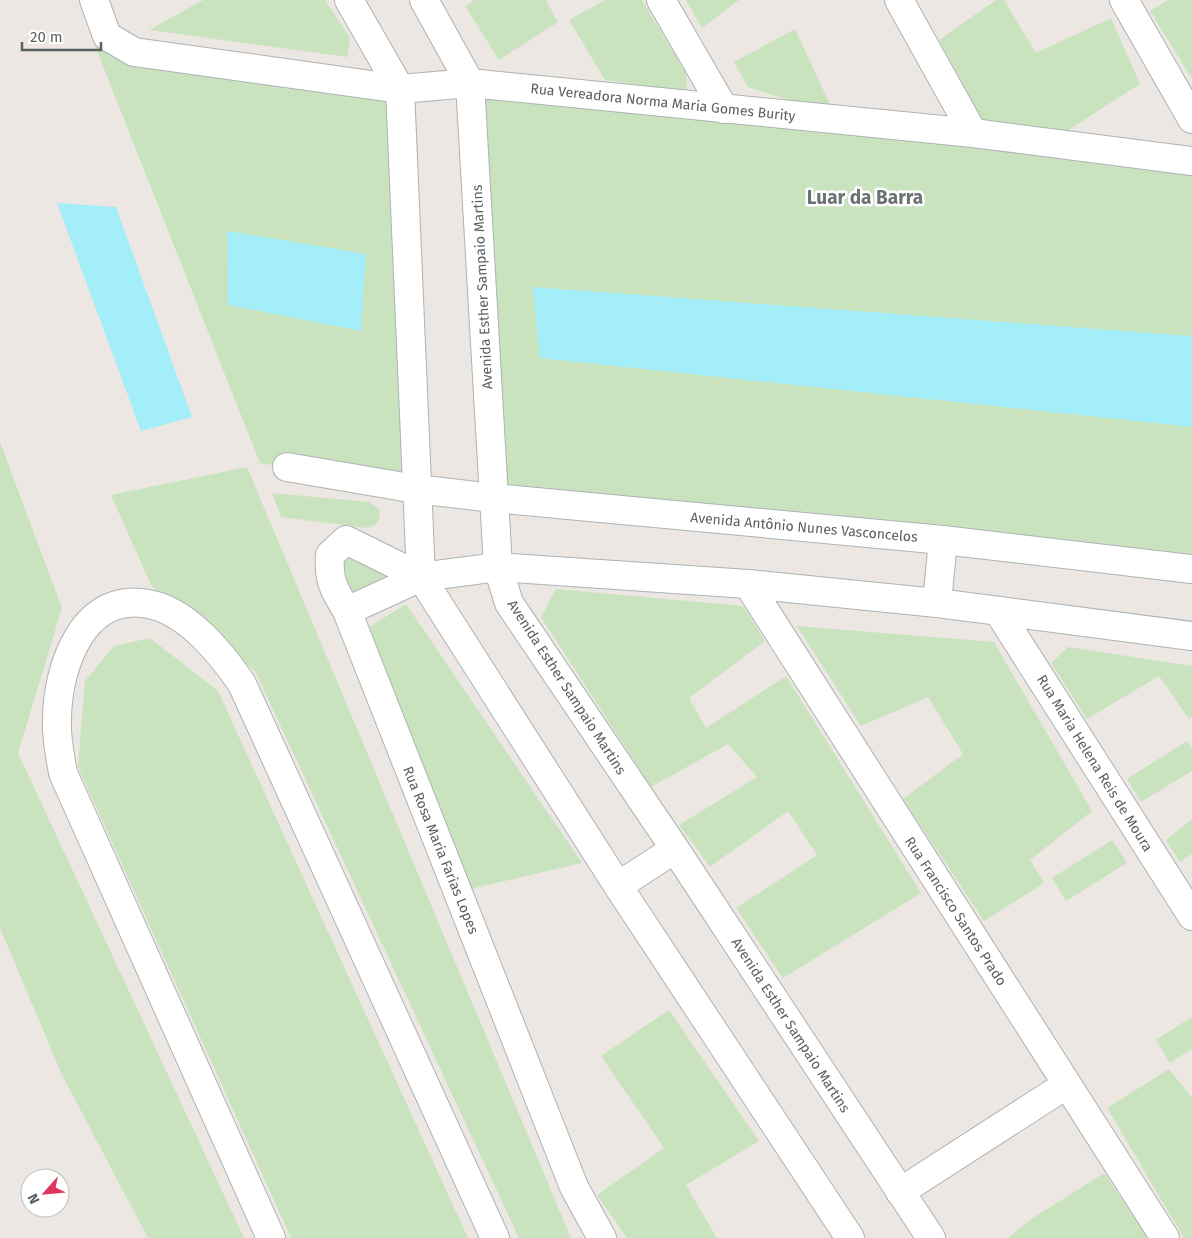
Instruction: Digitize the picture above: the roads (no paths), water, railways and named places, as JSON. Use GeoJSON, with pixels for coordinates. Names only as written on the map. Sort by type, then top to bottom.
{"type":"FeatureCollection","features":[{"type":"Feature","properties":{"kind":"street","name":"Rua Vereadora Norma Maria Gomes Burity"},"geometry":{"type":"LineString","coordinates":[[94,0],[107,36],[134,52],[400,89],[470,83],[973,133],[1192,161]]}},
{"type":"Feature","properties":{"kind":"street"},"geometry":{"type":"LineString","coordinates":[[349,0],[400,89],[421,577],[843,1236]]}},
{"type":"Feature","properties":{"kind":"street","name":"Avenida Esther Sampaio Martins"},"geometry":{"type":"LineString","coordinates":[[424,0],[470,83],[498,568],[509,603],[675,849],[931,1238]]}},
{"type":"Feature","properties":{"kind":"street"},"geometry":{"type":"LineString","coordinates":[[662,0],[724,108]]}},
{"type":"Feature","properties":{"kind":"street"},"geometry":{"type":"LineString","coordinates":[[899,0],[973,133]]}},
{"type":"Feature","properties":{"kind":"street"},"geometry":{"type":"LineString","coordinates":[[1124,0],[1192,119]]}},
{"type":"Feature","properties":{"kind":"street"},"geometry":{"type":"LineString","coordinates":[[287,467],[416,489]]}},
{"type":"Feature","properties":{"kind":"street","name":"Avenida Antônio Nunes Vasconcelos"},"geometry":{"type":"LineString","coordinates":[[416,489],[493,498],[943,540],[1192,569]]}},
{"type":"Feature","properties":{"kind":"street","name":"Rua Rosa Maria Farias Lopes"},"geometry":{"type":"LineString","coordinates":[[421,577],[346,540],[330,555],[328,574],[335,591],[347,611],[574,1187],[602,1238]]}},
{"type":"Feature","properties":{"kind":"street"},"geometry":{"type":"LineString","coordinates":[[937,603],[943,540]]}},
{"type":"Feature","properties":{"kind":"street"},"geometry":{"type":"LineString","coordinates":[[347,611],[421,577],[498,568],[748,584],[998,610],[1192,636]]}},
{"type":"Feature","properties":{"kind":"street","name":"Rua Francisco Santos Prado"},"geometry":{"type":"LineString","coordinates":[[748,584],[1164,1238]]}},
{"type":"Feature","properties":{"kind":"street"},"geometry":{"type":"LineString","coordinates":[[270,1238],[63,773],[56,720],[59,693],[70,654],[84,626],[110,608],[124,604],[152,605],[166,610],[189,625],[210,643],[242,684],[495,1238]]}},
{"type":"Feature","properties":{"kind":"street","name":"Rua Maria Helena Reis de Moura"},"geometry":{"type":"LineString","coordinates":[[998,610],[1192,916]]}},
{"type":"Feature","properties":{"kind":"street"},"geometry":{"type":"LineString","coordinates":[[618,886],[675,849]]}},
{"type":"Feature","properties":{"kind":"street"},"geometry":{"type":"LineString","coordinates":[[900,1192],[1066,1084]]}},
{"type":"Feature","properties":{"kind":"water"},"geometry":{"type":"Polygon","coordinates":[[[57,203],[116,207],[192,417],[141,431],[57,203]]]}},
{"type":"Feature","properties":{"kind":"water"},"geometry":{"type":"Polygon","coordinates":[[[227,231],[366,254],[361,331],[228,305],[227,231]]]}},
{"type":"Feature","properties":{"kind":"water"},"geometry":{"type":"Polygon","coordinates":[[[533,287],[1192,336],[1192,427],[540,358],[533,287]]]}},
{"type":"Feature","properties":{"kind":"district","name":"Luar da Barra"},"geometry":{"type":"Point","coordinates":[865,197]}}]}
